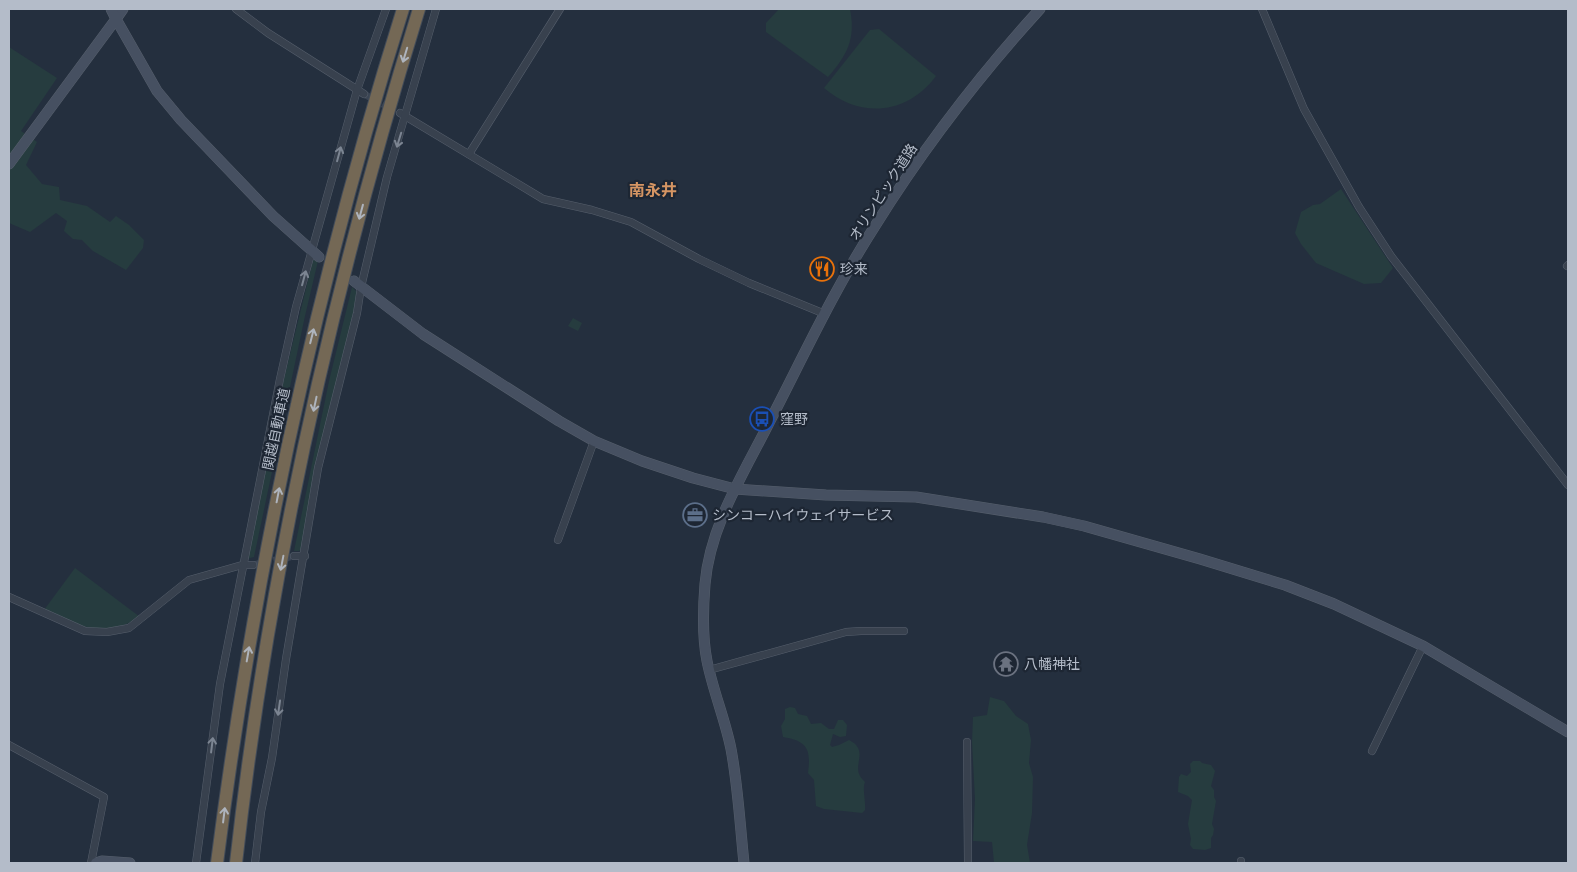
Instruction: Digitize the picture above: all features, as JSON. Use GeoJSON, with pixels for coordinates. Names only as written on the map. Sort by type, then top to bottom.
{"type":"FeatureCollection","features":[{"type":"Feature","properties":{"kind":"highway","name":"関越自動車道"},"geometry":{"type":"LineString","coordinates":[[217,863],[253,622],[309,348],[355,168],[402,9]]}},
{"type":"Feature","properties":{"kind":"highway"},"geometry":{"type":"LineString","coordinates":[[236,863],[258,693],[300,472],[342,287],[398,76],[419,9]]}},
{"type":"Feature","properties":{"kind":"street"},"geometry":{"type":"LineString","coordinates":[[111,9],[157,91],[181,120],[260,204],[316,254]]}},
{"type":"Feature","properties":{"kind":"street"},"geometry":{"type":"LineString","coordinates":[[9,164],[123,9]]}},
{"type":"Feature","properties":{"kind":"street"},"geometry":{"type":"LineString","coordinates":[[236,9],[268,33],[364,94]]}},
{"type":"Feature","properties":{"kind":"street"},"geometry":{"type":"LineString","coordinates":[[196,863],[220,684],[242,565],[296,307],[316,254],[356,90],[386,9]]}},
{"type":"Feature","properties":{"kind":"street"},"geometry":{"type":"LineString","coordinates":[[254,863],[318,468],[357,313],[357,284],[403,115],[436,9]]}},
{"type":"Feature","properties":{"kind":"street"},"geometry":{"type":"LineString","coordinates":[[469,154],[560,9]]}},
{"type":"Feature","properties":{"kind":"street","name":"オリンピック道路"},"geometry":{"type":"LineString","coordinates":[[744,863],[734,764],[706,659],[704,622],[705,584],[713,542],[735,489],[825,314],[874,227],[915,166],[963,101],[1040,9]]}},
{"type":"Feature","properties":{"kind":"street"},"geometry":{"type":"LineString","coordinates":[[1262,9],[1304,109],[1326,151],[1364,215],[1391,256],[1568,485]]}},
{"type":"Feature","properties":{"kind":"street"},"geometry":{"type":"LineString","coordinates":[[403,115],[543,199],[592,210],[631,222],[748,283],[825,314]]}},
{"type":"Feature","properties":{"kind":"street"},"geometry":{"type":"LineString","coordinates":[[357,284],[423,334],[559,421],[594,440],[642,461],[693,478],[735,489],[826,495],[916,497],[1043,517],[1084,526],[1200,559],[1285,585],[1334,604],[1423,646],[1568,732]]}},
{"type":"Feature","properties":{"kind":"street"},"geometry":{"type":"LineString","coordinates":[[558,540],[594,440]]}},
{"type":"Feature","properties":{"kind":"street"},"geometry":{"type":"LineString","coordinates":[[294,556],[305,556]]}},
{"type":"Feature","properties":{"kind":"street"},"geometry":{"type":"LineString","coordinates":[[9,597],[85,632],[107,632],[129,628],[189,580],[242,565],[253,565]]}},
{"type":"Feature","properties":{"kind":"street"},"geometry":{"type":"LineString","coordinates":[[709,670],[846,632],[904,631]]}},
{"type":"Feature","properties":{"kind":"street"},"geometry":{"type":"LineString","coordinates":[[1372,751],[1423,646]]}},
{"type":"Feature","properties":{"kind":"street"},"geometry":{"type":"LineString","coordinates":[[967,742],[968,863]]}},
{"type":"Feature","properties":{"kind":"street"},"geometry":{"type":"LineString","coordinates":[[9,744],[104,797],[90,863]]}},
{"type":"Feature","properties":{"kind":"street"},"geometry":{"type":"LineString","coordinates":[[96,863],[102,861],[130,863]]}},
{"type":"Feature","properties":{"kind":"green space"},"geometry":{"type":"Polygon","coordinates":[[[779,9],[850,9],[852,20],[851,38],[845,54],[828,77],[766,32],[766,23],[779,9]]]}},
{"type":"Feature","properties":{"kind":"green space"},"geometry":{"type":"Polygon","coordinates":[[[879,29],[936,76],[911,99],[883,108],[853,105],[838,98],[824,88],[870,30],[879,29]]]}},
{"type":"Feature","properties":{"kind":"green space"},"geometry":{"type":"Polygon","coordinates":[[[9,47],[57,78],[21,131],[37,142],[26,165],[42,184],[59,187],[60,200],[87,206],[110,222],[116,216],[129,225],[144,240],[143,248],[126,270],[93,251],[82,240],[73,239],[64,231],[67,221],[56,213],[30,232],[9,223],[9,47]]]}},
{"type":"Feature","properties":{"kind":"green space"},"geometry":{"type":"Polygon","coordinates":[[[1341,189],[1393,268],[1381,283],[1364,284],[1316,263],[1295,233],[1301,212],[1313,205],[1320,204],[1341,189]]]}},
{"type":"Feature","properties":{"kind":"green space"},"geometry":{"type":"Polygon","coordinates":[[[313,260],[318,261],[254,557],[246,559],[283,383],[313,260]]]}},
{"type":"Feature","properties":{"kind":"green space"},"geometry":{"type":"Polygon","coordinates":[[[352,287],[357,292],[357,299],[315,470],[302,548],[299,551],[294,551],[329,381],[352,287]]]}},
{"type":"Feature","properties":{"kind":"green space"},"geometry":{"type":"Polygon","coordinates":[[[573,318],[582,323],[578,331],[568,326],[573,318]]]}},
{"type":"Feature","properties":{"kind":"green space"},"geometry":{"type":"Polygon","coordinates":[[[75,568],[140,617],[114,628],[103,629],[81,625],[44,610],[75,568]]]}},
{"type":"Feature","properties":{"kind":"green space"},"geometry":{"type":"Polygon","coordinates":[[[990,697],[1004,701],[1016,716],[1028,724],[1031,740],[1029,763],[1033,777],[1032,813],[1027,845],[1030,863],[994,863],[992,842],[973,841],[975,799],[972,742],[973,717],[987,715],[990,697]]]}},
{"type":"Feature","properties":{"kind":"green space"},"geometry":{"type":"Polygon","coordinates":[[[795,708],[798,714],[807,716],[811,724],[821,723],[829,729],[834,729],[838,720],[843,720],[847,725],[846,736],[840,737],[833,734],[830,745],[832,747],[849,740],[858,748],[858,771],[860,777],[865,782],[865,810],[862,813],[824,809],[816,806],[814,780],[808,773],[809,758],[806,748],[798,741],[783,737],[781,726],[785,719],[785,709],[795,708]]]}},
{"type":"Feature","properties":{"kind":"green space"},"geometry":{"type":"Polygon","coordinates":[[[1193,761],[1200,761],[1211,765],[1215,771],[1211,786],[1214,790],[1216,801],[1212,824],[1214,829],[1211,838],[1211,848],[1205,850],[1193,849],[1190,845],[1191,839],[1188,824],[1192,800],[1178,792],[1179,777],[1181,774],[1187,776],[1191,772],[1190,764],[1193,761]]]}},
{"type":"Feature","properties":{"kind":"tunnel"},"geometry":{"type":"LineString","coordinates":[[364,94],[392,109]]}},
{"type":"Feature","properties":{"kind":"tunnel"},"geometry":{"type":"LineString","coordinates":[[253,565],[294,556]]}},
{"type":"Feature","properties":{"kind":"place","name":"珍来"},"geometry":{"type":"Point","coordinates":[822,269]}},
{"type":"Feature","properties":{"kind":"place","name":"窪野"},"geometry":{"type":"Point","coordinates":[762,419]}},
{"type":"Feature","properties":{"kind":"place","name":"シンコーハイウェイサービス"},"geometry":{"type":"Point","coordinates":[695,515]}},
{"type":"Feature","properties":{"kind":"place","name":"八幡神社"},"geometry":{"type":"Point","coordinates":[1006,664]}},
{"type":"Feature","properties":{"kind":"district","name":"南永井"},"geometry":{"type":"Point","coordinates":[653,190]}}]}
